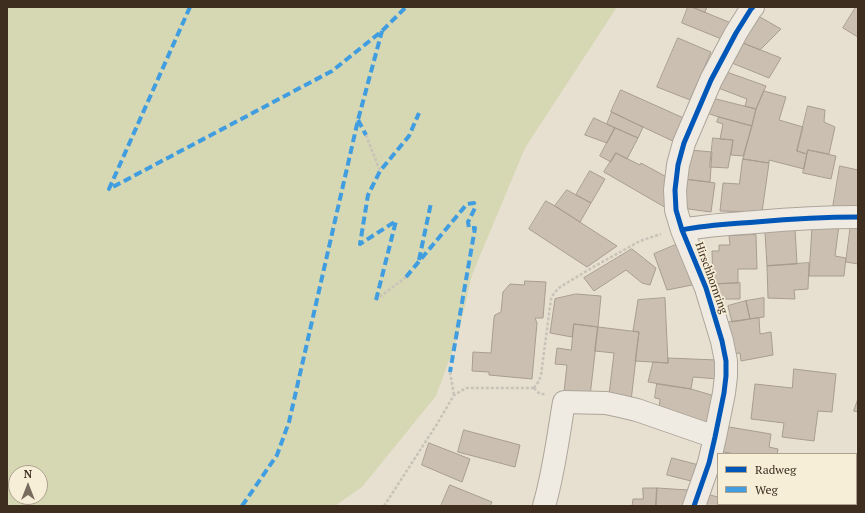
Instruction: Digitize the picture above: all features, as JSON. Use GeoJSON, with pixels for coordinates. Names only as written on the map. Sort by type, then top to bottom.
{"type":"FeatureCollection","features":[{"type":"Feature","properties":{"kind":"street"},"geometry":{"type":"LineString","coordinates":[[682,230],[676,210],[675,190],[678,165],[684,142],[711,80],[736,33],[753,7]]}},
{"type":"Feature","properties":{"kind":"street","name":"Hirschhornring"},"geometry":{"type":"LineString","coordinates":[[694,506],[709,463],[715,437],[724,393],[726,361],[722,341],[706,288],[682,230],[699,227],[782,220],[858,217]]}},
{"type":"Feature","properties":{"kind":"street"},"geometry":{"type":"LineString","coordinates":[[544,506],[553,470],[564,402],[606,403],[620,406],[637,410],[715,437]]}},
{"type":"Feature","properties":{"kind":"path"},"geometry":{"type":"LineString","coordinates":[[366,135],[380,171]]}},
{"type":"Feature","properties":{"kind":"path"},"geometry":{"type":"LineString","coordinates":[[534,388],[540,381],[551,299],[554,293],[566,283],[640,241],[658,235],[682,230]]}},
{"type":"Feature","properties":{"kind":"path"},"geometry":{"type":"LineString","coordinates":[[376,300],[406,277]]}},
{"type":"Feature","properties":{"kind":"path"},"geometry":{"type":"LineString","coordinates":[[450,372],[454,395]]}},
{"type":"Feature","properties":{"kind":"path"},"geometry":{"type":"LineString","coordinates":[[384,506],[454,395],[466,388],[534,388],[540,394]]}},
{"type":"Feature","properties":{"kind":"green space"},"geometry":{"type":"Polygon","coordinates":[[[7,7],[617,7],[525,148],[472,275],[458,336],[436,396],[362,487],[335,506],[7,506],[7,7]]]}},
{"type":"Feature","properties":{"kind":"building"},"geometry":{"type":"Polygon","coordinates":[[[688,7],[692,7],[731,23],[724,40],[682,23],[688,7]]]}},
{"type":"Feature","properties":{"kind":"building"},"geometry":{"type":"Polygon","coordinates":[[[692,7],[707,7],[705,12],[692,7]]]}},
{"type":"Feature","properties":{"kind":"building"},"geometry":{"type":"Polygon","coordinates":[[[856,7],[858,7],[858,37],[843,28],[856,7]]]}},
{"type":"Feature","properties":{"kind":"building"},"geometry":{"type":"Polygon","coordinates":[[[760,17],[781,29],[760,50],[738,41],[760,17]]]}},
{"type":"Feature","properties":{"kind":"building"},"geometry":{"type":"Polygon","coordinates":[[[678,38],[711,52],[690,100],[657,87],[678,38]]]}},
{"type":"Feature","properties":{"kind":"building"},"geometry":{"type":"Polygon","coordinates":[[[738,41],[781,58],[769,78],[727,61],[738,41]]]}},
{"type":"Feature","properties":{"kind":"building"},"geometry":{"type":"Polygon","coordinates":[[[721,70],[766,86],[756,109],[745,106],[747,99],[713,86],[721,70]]]}},
{"type":"Feature","properties":{"kind":"building"},"geometry":{"type":"Polygon","coordinates":[[[621,90],[688,120],[677,143],[611,112],[621,90]]]}},
{"type":"Feature","properties":{"kind":"building"},"geometry":{"type":"Polygon","coordinates":[[[764,91],[786,97],[779,120],[803,127],[797,151],[807,154],[804,169],[769,160],[769,163],[743,159],[756,109],[764,91]]]}},
{"type":"Feature","properties":{"kind":"building"},"geometry":{"type":"Polygon","coordinates":[[[708,97],[756,109],[752,126],[703,112],[708,97]]]}},
{"type":"Feature","properties":{"kind":"building"},"geometry":{"type":"Polygon","coordinates":[[[808,106],[825,110],[824,122],[835,127],[829,154],[808,150],[807,154],[797,151],[808,106]]]}},
{"type":"Feature","properties":{"kind":"building"},"geometry":{"type":"Polygon","coordinates":[[[612,112],[643,127],[638,138],[607,124],[612,112]]]}},
{"type":"Feature","properties":{"kind":"building"},"geometry":{"type":"Polygon","coordinates":[[[719,117],[752,126],[743,156],[731,155],[733,140],[720,139],[723,124],[717,122],[719,117]]]}},
{"type":"Feature","properties":{"kind":"building"},"geometry":{"type":"Polygon","coordinates":[[[594,118],[615,128],[607,143],[585,135],[594,118]]]}},
{"type":"Feature","properties":{"kind":"building"},"geometry":{"type":"Polygon","coordinates":[[[615,128],[638,138],[627,159],[616,153],[611,162],[600,156],[615,128]]]}},
{"type":"Feature","properties":{"kind":"building"},"geometry":{"type":"Polygon","coordinates":[[[713,138],[733,140],[728,168],[710,167],[713,138]]]}},
{"type":"Feature","properties":{"kind":"building"},"geometry":{"type":"Polygon","coordinates":[[[690,150],[712,152],[710,182],[684,179],[690,150]]]}},
{"type":"Feature","properties":{"kind":"building"},"geometry":{"type":"Polygon","coordinates":[[[808,150],[836,156],[831,179],[803,173],[808,150]]]}},
{"type":"Feature","properties":{"kind":"building"},"geometry":{"type":"Polygon","coordinates":[[[616,153],[640,165],[641,163],[672,180],[668,209],[604,172],[616,153]]]}},
{"type":"Feature","properties":{"kind":"building"},"geometry":{"type":"Polygon","coordinates":[[[743,159],[769,163],[762,212],[720,211],[723,183],[739,184],[743,159]]]}},
{"type":"Feature","properties":{"kind":"building"},"geometry":{"type":"Polygon","coordinates":[[[840,166],[858,170],[858,208],[833,207],[840,166]]]}},
{"type":"Feature","properties":{"kind":"building"},"geometry":{"type":"Polygon","coordinates":[[[590,171],[605,179],[591,203],[576,195],[590,171]]]}},
{"type":"Feature","properties":{"kind":"building"},"geometry":{"type":"Polygon","coordinates":[[[684,179],[715,183],[711,212],[681,208],[684,179]]]}},
{"type":"Feature","properties":{"kind":"building"},"geometry":{"type":"Polygon","coordinates":[[[567,190],[591,203],[580,222],[555,206],[567,190]]]}},
{"type":"Feature","properties":{"kind":"building"},"geometry":{"type":"Polygon","coordinates":[[[546,201],[617,246],[587,267],[529,229],[546,201]]]}},
{"type":"Feature","properties":{"kind":"building"},"geometry":{"type":"Polygon","coordinates":[[[851,224],[858,224],[858,264],[846,262],[851,224]]]}},
{"type":"Feature","properties":{"kind":"building"},"geometry":{"type":"Polygon","coordinates":[[[839,225],[835,256],[846,258],[844,276],[809,276],[812,227],[839,225]]]}},
{"type":"Feature","properties":{"kind":"building"},"geometry":{"type":"Polygon","coordinates":[[[795,229],[797,264],[767,266],[765,232],[795,229]]]}},
{"type":"Feature","properties":{"kind":"building"},"geometry":{"type":"Polygon","coordinates":[[[756,235],[757,269],[738,269],[738,283],[713,284],[712,251],[719,251],[719,245],[730,245],[729,236],[756,235]]]}},
{"type":"Feature","properties":{"kind":"building"},"geometry":{"type":"Polygon","coordinates":[[[678,244],[692,285],[667,290],[654,254],[678,244]]]}},
{"type":"Feature","properties":{"kind":"building"},"geometry":{"type":"Polygon","coordinates":[[[632,249],[656,268],[650,285],[642,283],[626,270],[594,291],[584,278],[632,249]]]}},
{"type":"Feature","properties":{"kind":"building"},"geometry":{"type":"Polygon","coordinates":[[[809,263],[808,289],[794,290],[795,299],[768,298],[767,266],[809,263]]]}},
{"type":"Feature","properties":{"kind":"building"},"geometry":{"type":"Polygon","coordinates":[[[525,281],[546,282],[543,318],[535,318],[537,323],[532,379],[489,375],[489,372],[472,371],[473,352],[491,353],[494,318],[495,315],[501,312],[503,292],[510,284],[524,285],[525,281]]]}},
{"type":"Feature","properties":{"kind":"building"},"geometry":{"type":"Polygon","coordinates":[[[740,283],[740,299],[719,299],[718,284],[740,283]]]}},
{"type":"Feature","properties":{"kind":"building"},"geometry":{"type":"Polygon","coordinates":[[[576,294],[601,296],[598,327],[574,324],[572,337],[550,333],[555,299],[576,294]]]}},
{"type":"Feature","properties":{"kind":"building"},"geometry":{"type":"Polygon","coordinates":[[[665,298],[668,363],[635,361],[639,332],[633,331],[638,300],[665,298]]]}},
{"type":"Feature","properties":{"kind":"building"},"geometry":{"type":"Polygon","coordinates":[[[764,298],[764,317],[750,319],[746,301],[764,298]]]}},
{"type":"Feature","properties":{"kind":"building"},"geometry":{"type":"Polygon","coordinates":[[[746,301],[750,319],[732,322],[728,306],[746,301]]]}},
{"type":"Feature","properties":{"kind":"building"},"geometry":{"type":"Polygon","coordinates":[[[759,318],[760,334],[771,332],[773,355],[741,361],[740,353],[731,354],[723,323],[759,318]]]}},
{"type":"Feature","properties":{"kind":"building"},"geometry":{"type":"Polygon","coordinates":[[[574,324],[598,327],[590,396],[564,392],[567,365],[555,364],[557,348],[571,350],[574,324]]]}},
{"type":"Feature","properties":{"kind":"building"},"geometry":{"type":"Polygon","coordinates":[[[598,327],[639,332],[631,401],[609,395],[614,353],[595,351],[598,327]]]}},
{"type":"Feature","properties":{"kind":"building"},"geometry":{"type":"Polygon","coordinates":[[[668,358],[717,360],[718,379],[693,377],[691,389],[648,382],[653,362],[668,363],[668,358]]]}},
{"type":"Feature","properties":{"kind":"building"},"geometry":{"type":"Polygon","coordinates":[[[794,369],[836,374],[832,412],[818,411],[814,441],[782,437],[784,423],[751,419],[755,384],[792,388],[794,369]]]}},
{"type":"Feature","properties":{"kind":"building"},"geometry":{"type":"Polygon","coordinates":[[[657,384],[691,389],[718,397],[707,428],[659,411],[660,399],[655,398],[657,384]]]}},
{"type":"Feature","properties":{"kind":"building"},"geometry":{"type":"Polygon","coordinates":[[[858,399],[858,412],[854,411],[858,399]]]}},
{"type":"Feature","properties":{"kind":"building"},"geometry":{"type":"Polygon","coordinates":[[[723,426],[771,434],[769,447],[778,449],[777,453],[730,453],[719,451],[723,426]]]}},
{"type":"Feature","properties":{"kind":"building"},"geometry":{"type":"Polygon","coordinates":[[[464,430],[520,445],[515,467],[458,452],[464,430]]]}},
{"type":"Feature","properties":{"kind":"building"},"geometry":{"type":"Polygon","coordinates":[[[429,443],[470,459],[462,482],[422,465],[429,443]]]}},
{"type":"Feature","properties":{"kind":"building"},"geometry":{"type":"Polygon","coordinates":[[[672,458],[699,465],[695,482],[667,475],[672,458]]]}},
{"type":"Feature","properties":{"kind":"building"},"geometry":{"type":"Polygon","coordinates":[[[450,485],[492,502],[490,506],[441,506],[450,485]]]}},
{"type":"Feature","properties":{"kind":"building"},"geometry":{"type":"Polygon","coordinates":[[[643,488],[657,488],[656,506],[632,506],[633,499],[643,499],[643,488]]]}},
{"type":"Feature","properties":{"kind":"building"},"geometry":{"type":"Polygon","coordinates":[[[657,488],[688,490],[685,506],[656,506],[657,488]]]}},
{"type":"Feature","properties":{"kind":"building"},"geometry":{"type":"Polygon","coordinates":[[[706,494],[717,497],[717,505],[740,505],[740,506],[703,506],[706,494]]]}},
{"type":"Feature","properties":{"kind":"marked path"},"geometry":{"type":"LineString","coordinates":[[190,7],[109,189],[332,71],[382,31],[406,7]]}},
{"type":"Feature","properties":{"kind":"marked path"},"geometry":{"type":"LineString","coordinates":[[242,506],[277,455],[289,422],[358,120],[382,31]]}},
{"type":"Feature","properties":{"kind":"marked path"},"geometry":{"type":"LineString","coordinates":[[376,300],[396,221],[360,244],[368,195],[380,171],[409,136],[419,113]]}},
{"type":"Feature","properties":{"kind":"marked path"},"geometry":{"type":"LineString","coordinates":[[358,120],[366,135]]}},
{"type":"Feature","properties":{"kind":"marked path"},"geometry":{"type":"LineString","coordinates":[[419,260],[431,203]]}},
{"type":"Feature","properties":{"kind":"marked path"},"geometry":{"type":"LineString","coordinates":[[406,277],[467,204],[474,203],[475,208],[468,222],[469,228],[475,228],[450,372]]}},
{"type":"Feature","properties":{"kind":"cycle path"},"geometry":{"type":"LineString","coordinates":[[694,506],[709,463],[715,437],[724,393],[726,361],[722,341],[706,288],[682,230],[676,210],[675,190],[678,165],[684,143],[711,80],[736,33],[753,7]]}},
{"type":"Feature","properties":{"kind":"cycle path"},"geometry":{"type":"LineString","coordinates":[[682,230],[709,226],[782,220],[858,217]]}}]}
